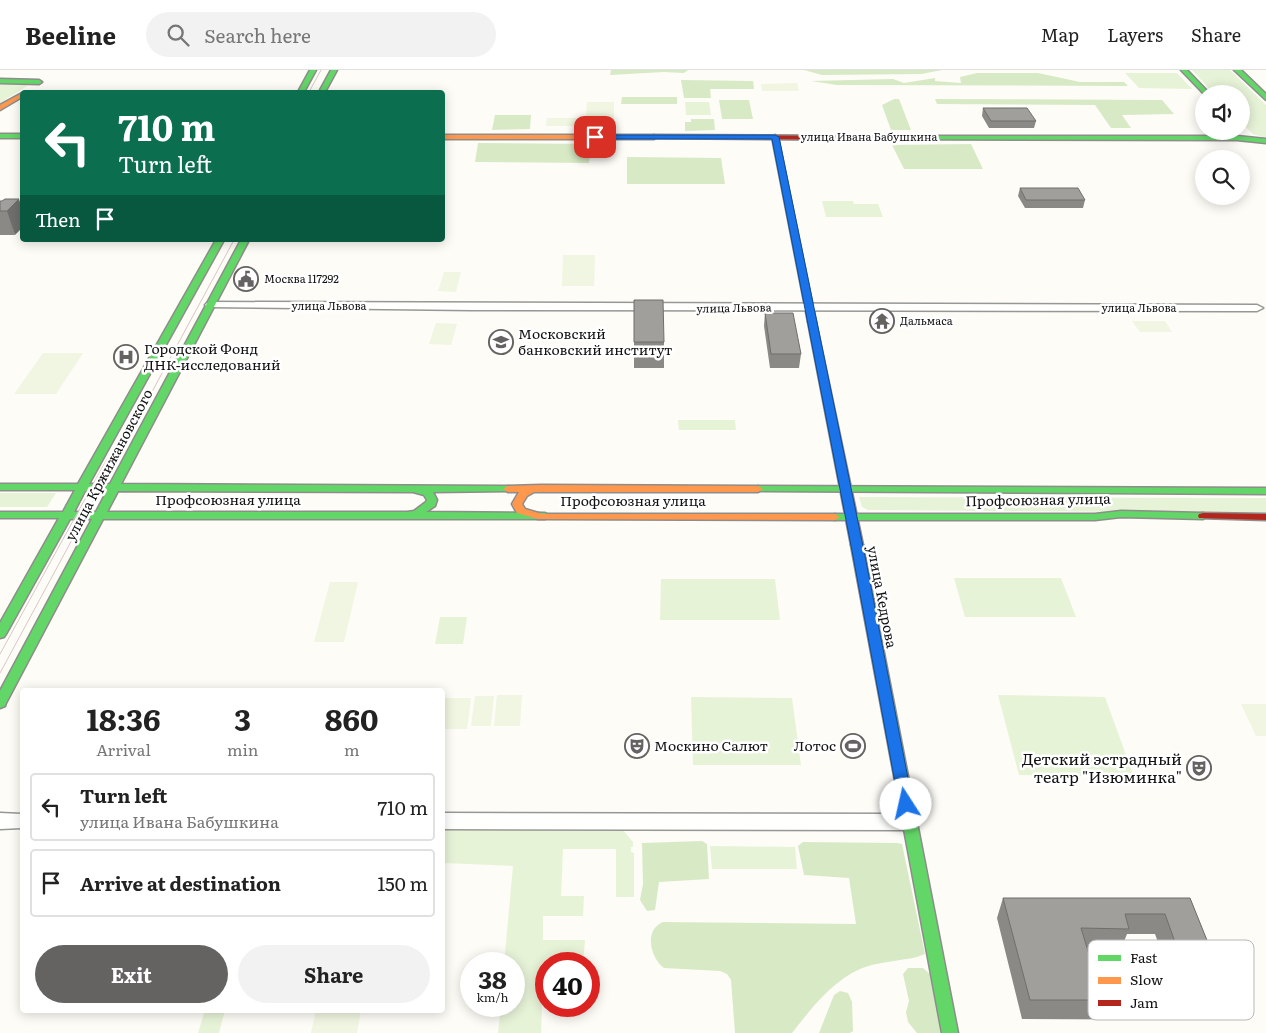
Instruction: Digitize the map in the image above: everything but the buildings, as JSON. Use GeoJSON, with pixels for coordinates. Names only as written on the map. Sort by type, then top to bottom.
{"type":"FeatureCollection","features":[{"type":"Feature","properties":{"kind":"street"},"geometry":{"type":"LineString","coordinates":[[0,76],[16,70]]}},
{"type":"Feature","properties":{"kind":"street"},"geometry":{"type":"LineString","coordinates":[[302,90],[313,70]]}},
{"type":"Feature","properties":{"kind":"street"},"geometry":{"type":"LineString","coordinates":[[323,90],[334,70]]}},
{"type":"Feature","properties":{"kind":"street"},"geometry":{"type":"LineString","coordinates":[[1184,70],[1198,85]]}},
{"type":"Feature","properties":{"kind":"street"},"geometry":{"type":"LineString","coordinates":[[1237,70],[1266,98]]}},
{"type":"Feature","properties":{"kind":"street"},"geometry":{"type":"LineString","coordinates":[[0,81],[42,79],[28,90]]}},
{"type":"Feature","properties":{"kind":"street"},"geometry":{"type":"LineString","coordinates":[[0,108],[20,96]]}},
{"type":"Feature","properties":{"kind":"street"},"geometry":{"type":"LineString","coordinates":[[0,136],[20,136]]}},
{"type":"Feature","properties":{"kind":"street","name":"улица Ивана Бабушкина"},"geometry":{"type":"LineString","coordinates":[[445,137],[1195,139]]}},
{"type":"Feature","properties":{"kind":"street","name":"улица Кедрова"},"geometry":{"type":"LineString","coordinates":[[775,137],[909,822],[925,895],[950,1033]]}},
{"type":"Feature","properties":{"kind":"street","name":"улица Ивана Бабушкина"},"geometry":{"type":"LineString","coordinates":[[1250,139],[1263,146]]}},
{"type":"Feature","properties":{"kind":"street","name":"улица Кржижановского"},"geometry":{"type":"LineString","coordinates":[[0,634],[68,515],[178,311],[219,242]]}},
{"type":"Feature","properties":{"kind":"street","name":"улица Кржижановского"},"geometry":{"type":"LineString","coordinates":[[0,703],[244,242]]}},
{"type":"Feature","properties":{"kind":"street","name":"улица Львова"},"geometry":{"type":"LineString","coordinates":[[211,305],[697,309],[808,307],[1257,308]]}},
{"type":"Feature","properties":{"kind":"street","name":"Профсоюзная улица"},"geometry":{"type":"LineString","coordinates":[[0,487],[845,488],[1266,491]]}},
{"type":"Feature","properties":{"kind":"street"},"geometry":{"type":"LineString","coordinates":[[406,516],[418,513],[431,504],[432,500],[428,493],[412,488]]}},
{"type":"Feature","properties":{"kind":"street"},"geometry":{"type":"LineString","coordinates":[[538,516],[521,511],[518,508],[517,500],[528,490],[541,488]]}},
{"type":"Feature","properties":{"kind":"street","name":"Профсоюзная улица"},"geometry":{"type":"LineString","coordinates":[[0,515],[850,515],[1095,517],[1121,514],[1266,517]]}},
{"type":"Feature","properties":{"kind":"street"},"geometry":{"type":"LineString","coordinates":[[0,821],[20,821]]}},
{"type":"Feature","properties":{"kind":"street"},"geometry":{"type":"LineString","coordinates":[[445,821],[909,822]]}},
{"type":"Feature","properties":{"kind":"green space"},"geometry":{"type":"Polygon","coordinates":[[[611,70],[688,70],[684,73],[664,72],[610,75],[611,70]]]}},
{"type":"Feature","properties":{"kind":"green space"},"geometry":{"type":"Polygon","coordinates":[[[804,70],[942,70],[921,74],[822,75],[804,70]]]}},
{"type":"Feature","properties":{"kind":"green space"},"geometry":{"type":"Polygon","coordinates":[[[1192,70],[1230,70],[1245,85],[1206,85],[1192,70]]]}},
{"type":"Feature","properties":{"kind":"green space"},"geometry":{"type":"Polygon","coordinates":[[[977,73],[1038,73],[1080,82],[1124,82],[1128,86],[837,85],[811,81],[893,79],[904,83],[935,78],[935,81],[961,83],[960,77],[977,73]]]}},
{"type":"Feature","properties":{"kind":"green space"},"geometry":{"type":"Polygon","coordinates":[[[1125,73],[1177,73],[1192,89],[1139,88],[1125,73]]]}},
{"type":"Feature","properties":{"kind":"green space"},"geometry":{"type":"Polygon","coordinates":[[[681,80],[753,81],[754,89],[710,89],[711,98],[684,98],[681,80]]]}},
{"type":"Feature","properties":{"kind":"green space"},"geometry":{"type":"Polygon","coordinates":[[[0,83],[27,85],[27,86],[0,103],[0,83]]]}},
{"type":"Feature","properties":{"kind":"green space"},"geometry":{"type":"Polygon","coordinates":[[[797,83],[799,91],[762,91],[761,84],[797,83]]]}},
{"type":"Feature","properties":{"kind":"green space"},"geometry":{"type":"Polygon","coordinates":[[[1250,89],[1266,105],[1266,138],[1253,134],[1250,131],[1250,89]]]}},
{"type":"Feature","properties":{"kind":"green space"},"geometry":{"type":"Polygon","coordinates":[[[622,97],[677,97],[677,104],[621,104],[622,97]]]}},
{"type":"Feature","properties":{"kind":"green space"},"geometry":{"type":"Polygon","coordinates":[[[894,99],[899,99],[911,130],[891,130],[882,105],[894,99]]]}},
{"type":"Feature","properties":{"kind":"green space"},"geometry":{"type":"Polygon","coordinates":[[[935,99],[1162,100],[1174,114],[1122,115],[1131,128],[1111,128],[1095,105],[937,104],[935,99]]]}},
{"type":"Feature","properties":{"kind":"green space"},"geometry":{"type":"Polygon","coordinates":[[[719,100],[749,100],[753,119],[722,119],[719,100]]]}},
{"type":"Feature","properties":{"kind":"green space"},"geometry":{"type":"Polygon","coordinates":[[[587,102],[614,102],[614,127],[585,127],[587,102]]]}},
{"type":"Feature","properties":{"kind":"green space"},"geometry":{"type":"Polygon","coordinates":[[[685,102],[709,102],[711,115],[686,115],[685,102]]]}},
{"type":"Feature","properties":{"kind":"green space"},"geometry":{"type":"Polygon","coordinates":[[[495,115],[531,115],[530,129],[492,130],[495,115]]]}},
{"type":"Feature","properties":{"kind":"green space"},"geometry":{"type":"Polygon","coordinates":[[[547,118],[579,118],[578,126],[546,126],[547,118]]]}},
{"type":"Feature","properties":{"kind":"green space"},"geometry":{"type":"Polygon","coordinates":[[[691,119],[714,119],[715,130],[685,131],[685,122],[691,122],[691,119]]]}},
{"type":"Feature","properties":{"kind":"green space"},"geometry":{"type":"Polygon","coordinates":[[[478,143],[591,144],[589,163],[475,162],[478,143]]]}},
{"type":"Feature","properties":{"kind":"green space"},"geometry":{"type":"Polygon","coordinates":[[[971,144],[983,169],[904,169],[892,145],[971,144]]]}},
{"type":"Feature","properties":{"kind":"green space"},"geometry":{"type":"Polygon","coordinates":[[[627,157],[721,158],[725,184],[627,184],[627,157]]]}},
{"type":"Feature","properties":{"kind":"green space"},"geometry":{"type":"Polygon","coordinates":[[[822,201],[853,201],[854,204],[878,204],[883,217],[826,217],[822,201]]]}},
{"type":"Feature","properties":{"kind":"green space"},"geometry":{"type":"Polygon","coordinates":[[[563,255],[595,255],[594,286],[562,286],[563,255]]]}},
{"type":"Feature","properties":{"kind":"green space"},"geometry":{"type":"Polygon","coordinates":[[[444,272],[461,272],[456,292],[438,291],[444,272]]]}},
{"type":"Feature","properties":{"kind":"green space"},"geometry":{"type":"Polygon","coordinates":[[[1132,321],[1165,321],[1172,332],[1140,332],[1132,321]]]}},
{"type":"Feature","properties":{"kind":"green space"},"geometry":{"type":"Polygon","coordinates":[[[436,323],[457,324],[451,345],[429,344],[436,323]]]}},
{"type":"Feature","properties":{"kind":"green space"},"geometry":{"type":"Polygon","coordinates":[[[43,353],[83,353],[56,394],[14,394],[43,353]]]}},
{"type":"Feature","properties":{"kind":"green space"},"geometry":{"type":"Polygon","coordinates":[[[678,420],[735,420],[736,430],[679,430],[678,420]]]}},
{"type":"Feature","properties":{"kind":"green space"},"geometry":{"type":"Polygon","coordinates":[[[0,493],[56,493],[47,507],[0,507],[0,493]]]}},
{"type":"Feature","properties":{"kind":"green space"},"geometry":{"type":"Polygon","coordinates":[[[859,497],[1266,498],[1266,513],[868,510],[862,507],[859,497]]]}},
{"type":"Feature","properties":{"kind":"green space"},"geometry":{"type":"Polygon","coordinates":[[[954,578],[1061,578],[1076,617],[965,617],[954,578]]]}},
{"type":"Feature","properties":{"kind":"green space"},"geometry":{"type":"Polygon","coordinates":[[[661,579],[775,579],[780,620],[660,620],[661,579]]]}},
{"type":"Feature","properties":{"kind":"green space"},"geometry":{"type":"Polygon","coordinates":[[[330,582],[358,582],[344,642],[314,642],[330,582]]]}},
{"type":"Feature","properties":{"kind":"green space"},"geometry":{"type":"Polygon","coordinates":[[[440,617],[467,617],[463,644],[435,644],[440,617]]]}},
{"type":"Feature","properties":{"kind":"green space"},"geometry":{"type":"Polygon","coordinates":[[[497,695],[522,695],[520,726],[494,726],[497,695]]]}},
{"type":"Feature","properties":{"kind":"green space"},"geometry":{"type":"Polygon","coordinates":[[[998,695],[1105,697],[1134,777],[1019,775],[998,695]]]}},
{"type":"Feature","properties":{"kind":"green space"},"geometry":{"type":"Polygon","coordinates":[[[475,696],[494,696],[491,726],[471,726],[475,696]]]}},
{"type":"Feature","properties":{"kind":"green space"},"geometry":{"type":"Polygon","coordinates":[[[691,697],[792,698],[801,765],[693,765],[691,697]]]}},
{"type":"Feature","properties":{"kind":"green space"},"geometry":{"type":"Polygon","coordinates":[[[445,698],[471,698],[467,729],[445,729],[445,698]]]}},
{"type":"Feature","properties":{"kind":"green space"},"geometry":{"type":"Polygon","coordinates":[[[1241,704],[1266,704],[1266,736],[1256,736],[1241,704]]]}},
{"type":"Feature","properties":{"kind":"green space"},"geometry":{"type":"Polygon","coordinates":[[[445,830],[623,830],[633,842],[631,852],[634,853],[634,897],[616,897],[616,849],[563,849],[561,896],[584,896],[583,916],[543,916],[543,940],[585,940],[584,952],[535,952],[535,1017],[542,1017],[541,1033],[498,1033],[500,1017],[525,1017],[525,952],[505,952],[513,866],[445,863],[445,830]]]}},
{"type":"Feature","properties":{"kind":"green space"},"geometry":{"type":"Polygon","coordinates":[[[702,841],[707,844],[709,879],[659,882],[655,910],[647,911],[640,900],[643,884],[642,843],[702,841]]]}},
{"type":"Feature","properties":{"kind":"green space"},"geometry":{"type":"Polygon","coordinates":[[[803,842],[902,844],[925,954],[873,965],[850,974],[822,997],[792,1033],[735,1033],[731,980],[727,974],[720,971],[664,968],[659,964],[653,952],[651,938],[653,931],[663,922],[856,924],[849,878],[804,875],[798,846],[803,842]]]}},
{"type":"Feature","properties":{"kind":"green space"},"geometry":{"type":"Polygon","coordinates":[[[710,846],[795,847],[797,869],[712,869],[710,846]]]}},
{"type":"Feature","properties":{"kind":"green space"},"geometry":{"type":"Polygon","coordinates":[[[908,968],[923,968],[931,975],[945,1033],[917,1033],[908,1022],[906,1012],[909,1001],[903,974],[908,968]]]}},
{"type":"Feature","properties":{"kind":"green space"},"geometry":{"type":"Polygon","coordinates":[[[840,991],[848,993],[852,1002],[853,1031],[850,1033],[819,1033],[834,995],[840,991]]]}},
{"type":"Feature","properties":{"kind":"green space"},"geometry":{"type":"Polygon","coordinates":[[[204,1013],[224,1013],[219,1033],[198,1033],[204,1013]]]}},
{"type":"Feature","properties":{"kind":"green space"},"geometry":{"type":"Polygon","coordinates":[[[315,1013],[360,1013],[357,1033],[311,1033],[315,1013]]]}},
{"type":"Feature","properties":{"kind":"tram line"},"geometry":{"type":"LineString","coordinates":[[310,90],[321,70]]}},
{"type":"Feature","properties":{"kind":"tram line"},"geometry":{"type":"LineString","coordinates":[[0,673],[233,242]]}},
{"type":"Feature","properties":{"kind":"tram line"},"geometry":{"type":"LineString","coordinates":[[0,654],[107,459]]}},
{"type":"Feature","properties":{"kind":"traffic: fast"},"geometry":{"type":"LineString","coordinates":[[302,90],[313,70]]}},
{"type":"Feature","properties":{"kind":"traffic: fast"},"geometry":{"type":"LineString","coordinates":[[323,90],[334,70]]}},
{"type":"Feature","properties":{"kind":"traffic: fast"},"geometry":{"type":"LineString","coordinates":[[1184,70],[1198,85]]}},
{"type":"Feature","properties":{"kind":"traffic: fast"},"geometry":{"type":"LineString","coordinates":[[1237,70],[1266,98]]}},
{"type":"Feature","properties":{"kind":"traffic: fast"},"geometry":{"type":"LineString","coordinates":[[0,81],[39,82]]}},
{"type":"Feature","properties":{"kind":"traffic: fast"},"geometry":{"type":"LineString","coordinates":[[0,136],[20,136]]}},
{"type":"Feature","properties":{"kind":"traffic: fast"},"geometry":{"type":"LineString","coordinates":[[865,138],[1237,138],[1266,141]]}},
{"type":"Feature","properties":{"kind":"traffic: fast"},"geometry":{"type":"LineString","coordinates":[[0,634],[219,242]]}},
{"type":"Feature","properties":{"kind":"traffic: fast"},"geometry":{"type":"LineString","coordinates":[[0,703],[244,242]]}},
{"type":"Feature","properties":{"kind":"traffic: fast"},"geometry":{"type":"LineString","coordinates":[[0,487],[508,489]]}},
{"type":"Feature","properties":{"kind":"traffic: fast"},"geometry":{"type":"LineString","coordinates":[[406,516],[418,513],[431,504],[432,500],[428,493],[412,488]]}},
{"type":"Feature","properties":{"kind":"traffic: fast"},"geometry":{"type":"LineString","coordinates":[[758,489],[1266,491]]}},
{"type":"Feature","properties":{"kind":"traffic: fast"},"geometry":{"type":"LineString","coordinates":[[835,517],[1095,517],[1121,514],[1203,516]]}},
{"type":"Feature","properties":{"kind":"traffic: fast"},"geometry":{"type":"LineString","coordinates":[[0,515],[545,516]]}},
{"type":"Feature","properties":{"kind":"traffic: fast"},"geometry":{"type":"LineString","coordinates":[[857,545],[950,1033]]}},
{"type":"Feature","properties":{"kind":"traffic: slow"},"geometry":{"type":"LineString","coordinates":[[0,108],[20,96]]}},
{"type":"Feature","properties":{"kind":"traffic: slow"},"geometry":{"type":"LineString","coordinates":[[445,137],[654,137]]}},
{"type":"Feature","properties":{"kind":"traffic: slow"},"geometry":{"type":"LineString","coordinates":[[775,137],[812,322]]}},
{"type":"Feature","properties":{"kind":"traffic: slow"},"geometry":{"type":"LineString","coordinates":[[538,516],[521,511],[517,504],[520,497],[526,492],[541,488]]}},
{"type":"Feature","properties":{"kind":"traffic: slow"},"geometry":{"type":"LineString","coordinates":[[508,489],[758,489]]}},
{"type":"Feature","properties":{"kind":"traffic: slow"},"geometry":{"type":"LineString","coordinates":[[545,516],[835,517]]}},
{"type":"Feature","properties":{"kind":"traffic: jam"},"geometry":{"type":"LineString","coordinates":[[654,137],[865,138]]}},
{"type":"Feature","properties":{"kind":"traffic: jam"},"geometry":{"type":"LineString","coordinates":[[812,322],[857,545]]}},
{"type":"Feature","properties":{"kind":"traffic: jam"},"geometry":{"type":"LineString","coordinates":[[1203,516],[1266,517]]}},
{"type":"Feature","properties":{"kind":"place","name":"Москва 117292"},"geometry":{"type":"Point","coordinates":[246,279]}},
{"type":"Feature","properties":{"kind":"place","name":"Дальмаса"},"geometry":{"type":"Point","coordinates":[882,321]}},
{"type":"Feature","properties":{"kind":"place","name":"Московский банковский институт"},"geometry":{"type":"Point","coordinates":[501,342]}},
{"type":"Feature","properties":{"kind":"place","name":"Городской Фонд ДНК-исследований"},"geometry":{"type":"Point","coordinates":[126,357]}},
{"type":"Feature","properties":{"kind":"place","name":"Москино Салют"},"geometry":{"type":"Point","coordinates":[637,746]}},
{"type":"Feature","properties":{"kind":"place","name":"Лотос"},"geometry":{"type":"Point","coordinates":[853,746]}},
{"type":"Feature","properties":{"kind":"place","name":"Детский эстрадный театр \"Изюминка\""},"geometry":{"type":"Point","coordinates":[1199,768]}},
{"type":"Feature","properties":{"kind":"route"},"geometry":{"type":"LineString","coordinates":[[595,137],[775,137],[859,556],[906,804]]}}]}
